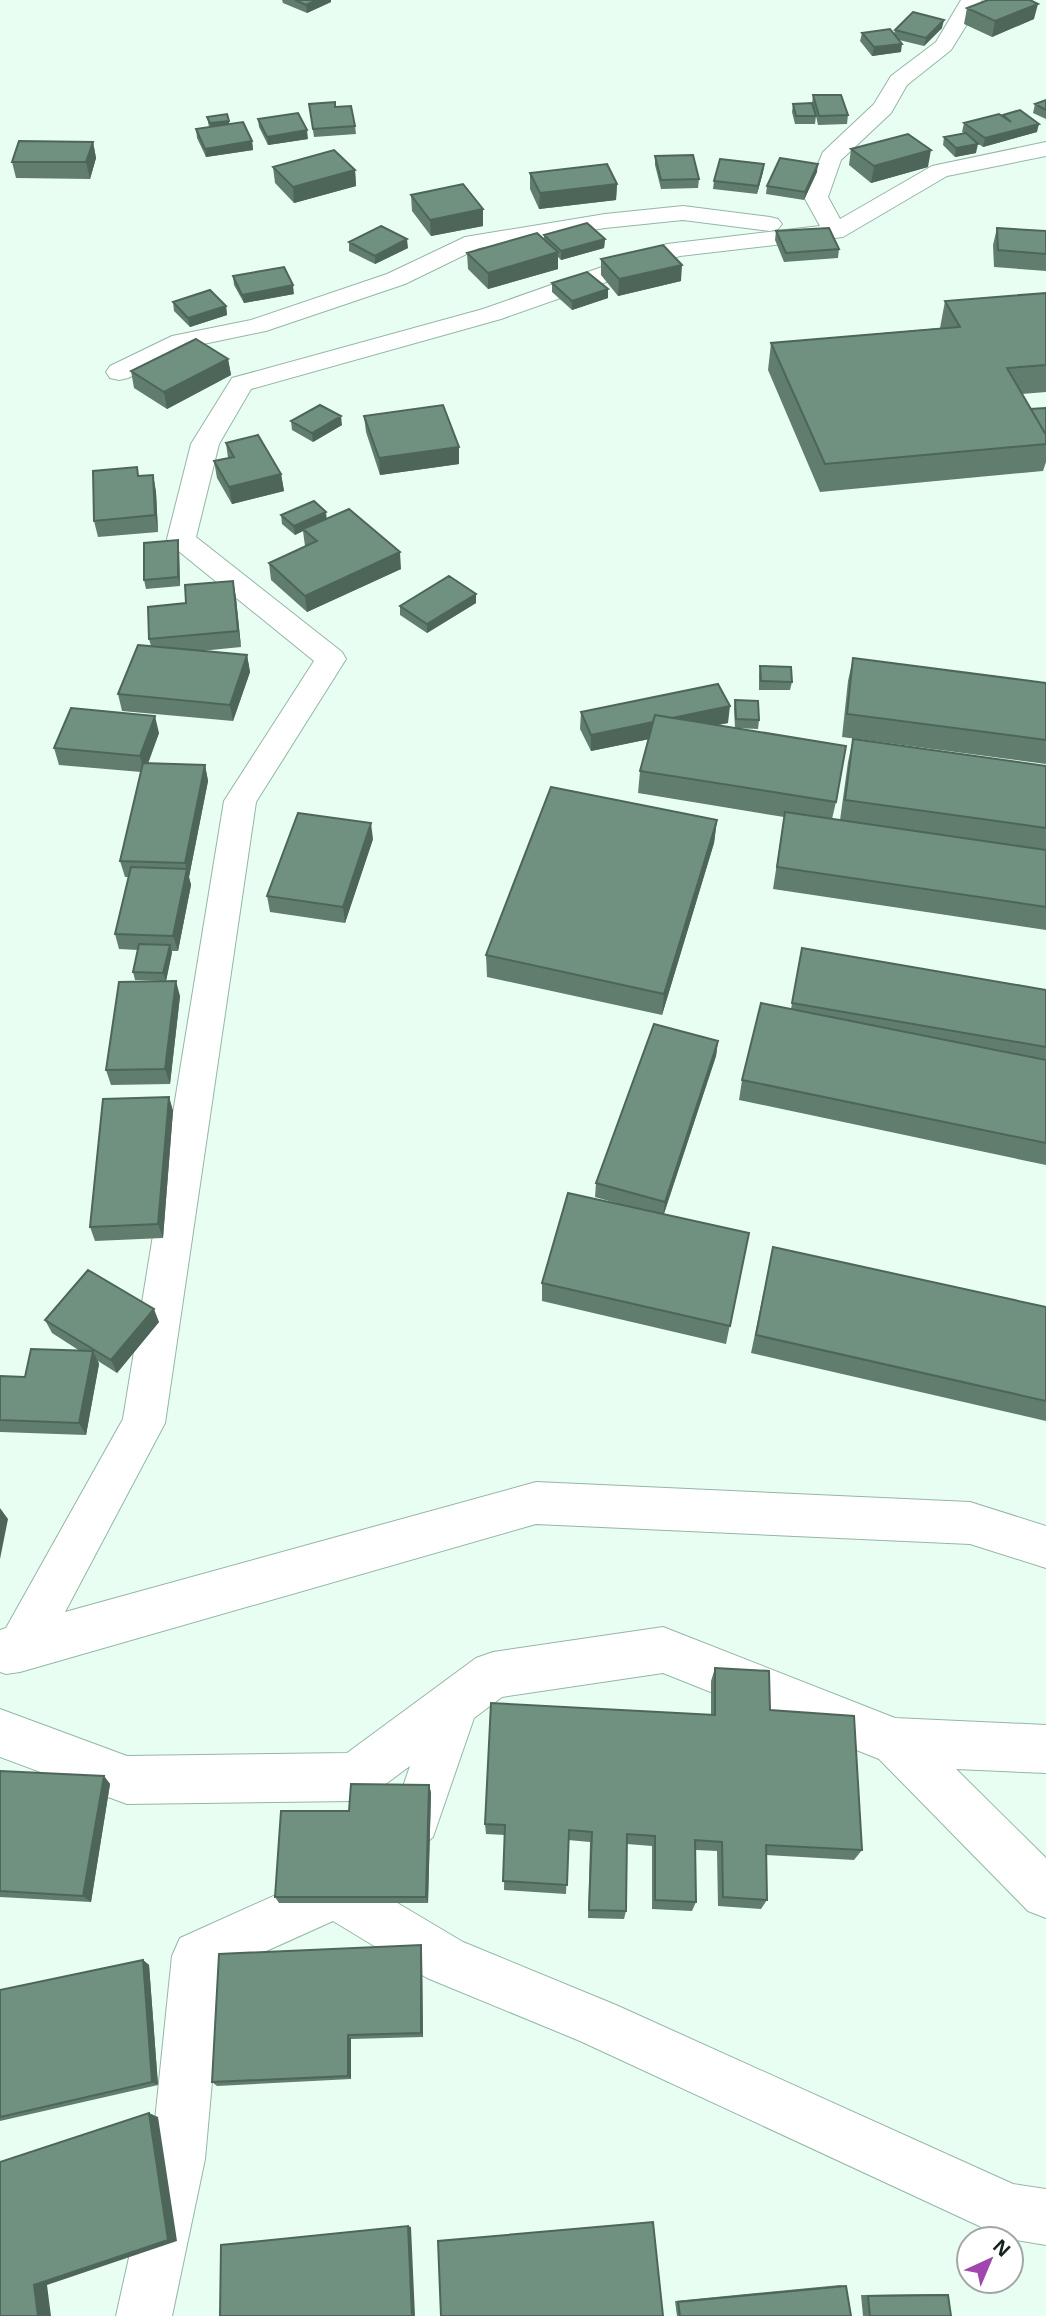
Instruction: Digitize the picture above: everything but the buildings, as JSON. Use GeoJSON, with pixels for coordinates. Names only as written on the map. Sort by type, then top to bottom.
{"type":"FeatureCollection","features":[{"type":"Feature","properties":{"kind":"street"},"geometry":{"type":"LineString","coordinates":[[835,232],[816,197],[831,157],[883,108],[899,81],[944,46],[972,0]]}},
{"type":"Feature","properties":{"kind":"street"},"geometry":{"type":"LineString","coordinates":[[10,1650],[144,1423],[240,801],[331,659],[181,539],[205,444],[241,384],[492,314],[676,249],[835,232],[940,171],[1046,149]]}},
{"type":"Feature","properties":{"kind":"street"},"geometry":{"type":"LineString","coordinates":[[119,372],[181,341],[257,326],[396,279],[473,242],[605,221],[683,213],[835,232]]}},
{"type":"Feature","properties":{"kind":"street"},"geometry":{"type":"LineString","coordinates":[[10,1650],[536,1503],[970,1523],[1046,1547]]}},
{"type":"Feature","properties":{"kind":"street"},"geometry":{"type":"LineString","coordinates":[[0,1733],[127,1780],[355,1777],[493,1675],[663,1650],[895,1742],[1046,1749]]}},
{"type":"Feature","properties":{"kind":"street"},"geometry":{"type":"LineString","coordinates":[[144,2316],[178,2159],[198,1956],[336,1894],[416,1819],[455,1703]]}},
{"type":"Feature","properties":{"kind":"street"},"geometry":{"type":"LineString","coordinates":[[895,1742],[1046,1893]]}},
{"type":"Feature","properties":{"kind":"street"},"geometry":{"type":"LineString","coordinates":[[336,1894],[445,1960],[598,2023],[1010,2211],[1046,2217]]}}]}
